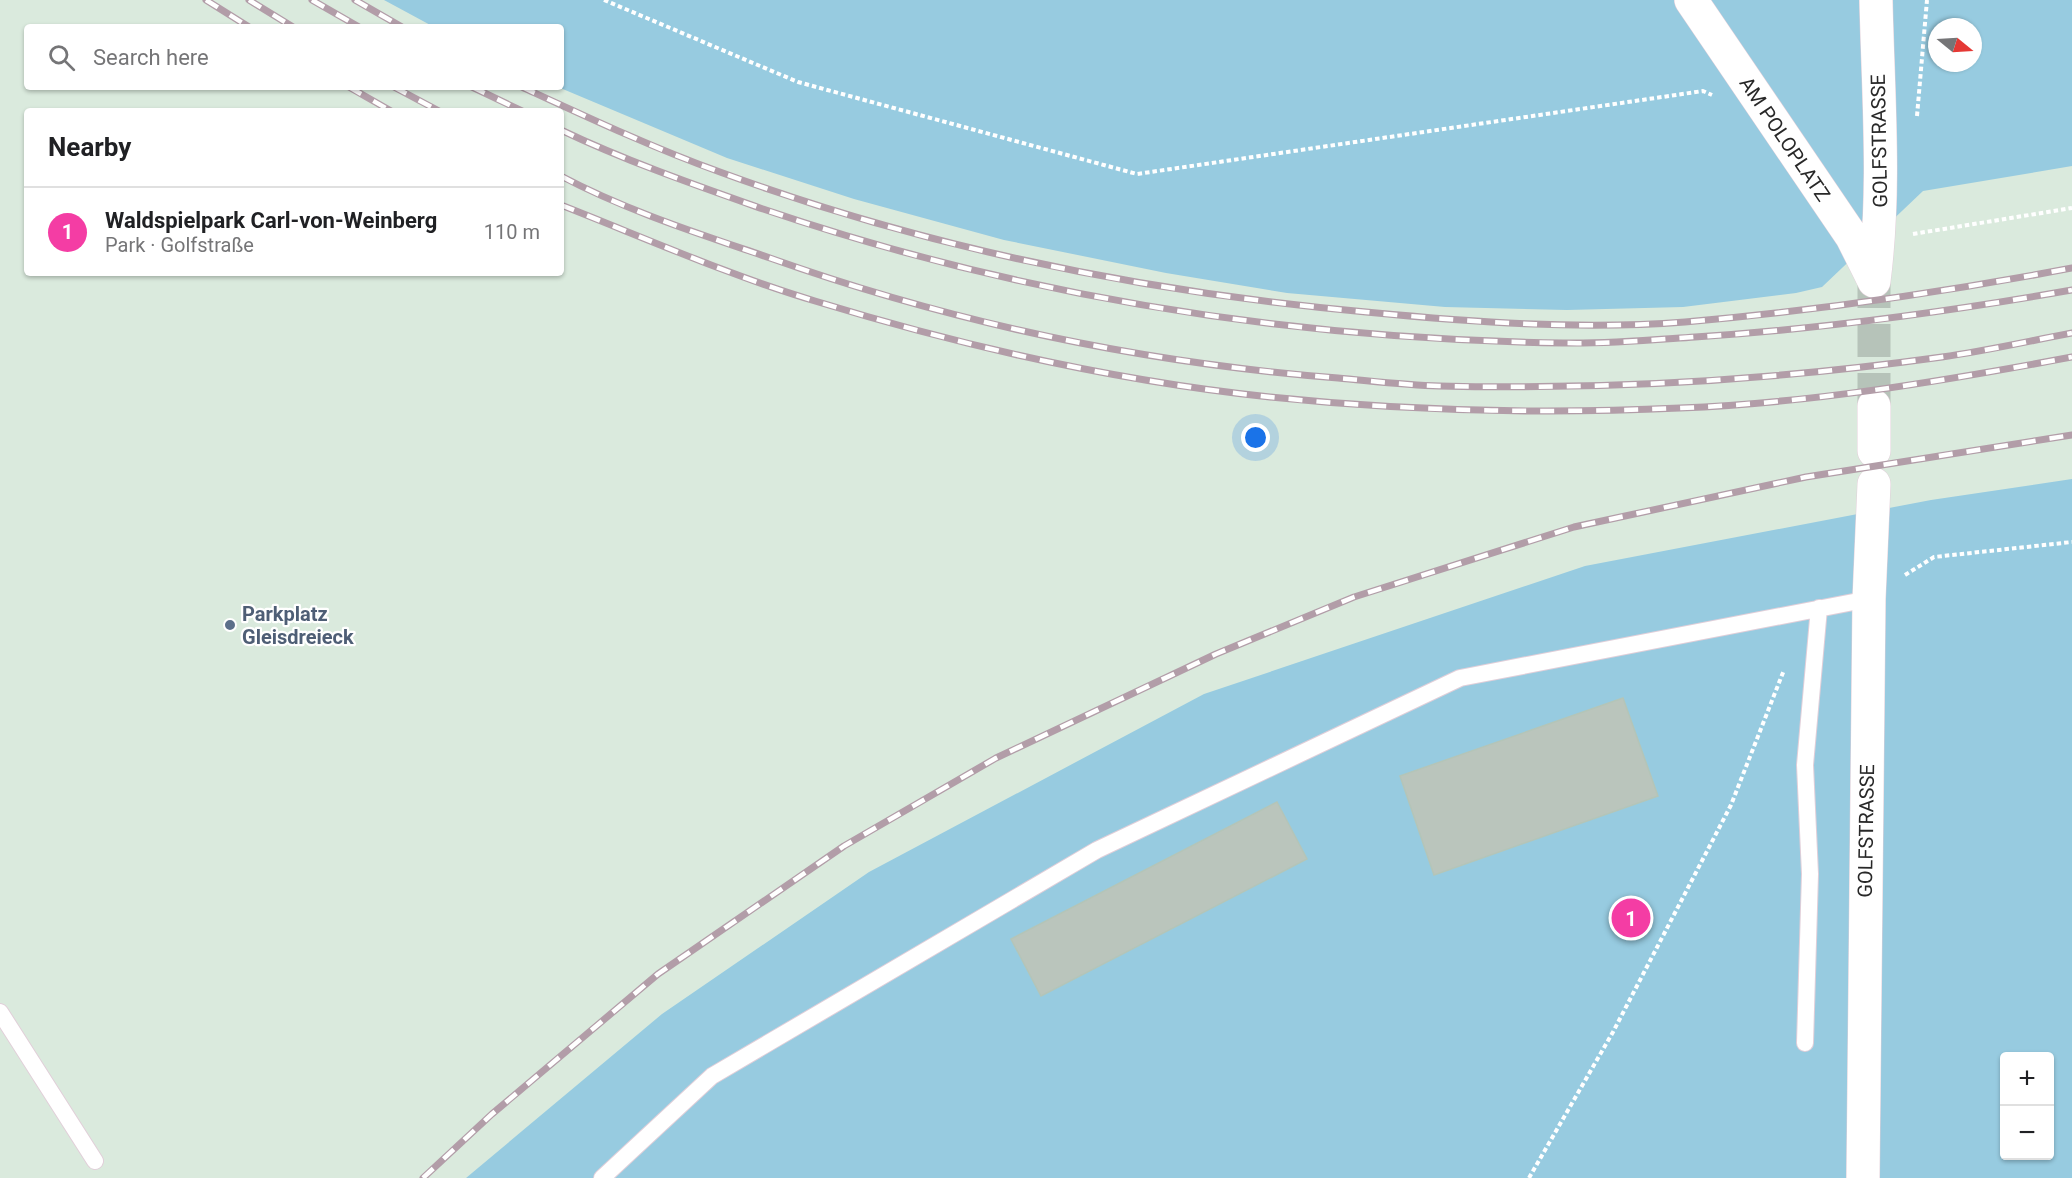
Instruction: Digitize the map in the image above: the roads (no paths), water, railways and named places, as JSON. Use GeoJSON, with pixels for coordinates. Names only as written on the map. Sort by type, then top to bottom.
{"type":"FeatureCollection","features":[{"type":"Feature","properties":{"kind":"street","name":"AM POLOPLATZ"},"geometry":{"type":"LineString","coordinates":[[1691,0],[1852,237],[1874,281]]}},
{"type":"Feature","properties":{"kind":"street","name":"GOLFSTRASSE"},"geometry":{"type":"LineString","coordinates":[[1874,281],[1879,239],[1881,177],[1876,0]]}},
{"type":"Feature","properties":{"kind":"street"},"geometry":{"type":"LineString","coordinates":[[1874,406],[1874,451]]}},
{"type":"Feature","properties":{"kind":"street","name":"GOLFSTRASSE"},"geometry":{"type":"LineString","coordinates":[[1863,1178],[1869,599],[1874,484]]}},
{"type":"Feature","properties":{"kind":"lane"},"geometry":{"type":"LineString","coordinates":[[602,1178],[712,1076],[1097,850],[1460,678],[1869,599]]}},
{"type":"Feature","properties":{"kind":"lane"},"geometry":{"type":"LineString","coordinates":[[1805,1043],[1810,874],[1805,765],[1820,609]]}},
{"type":"Feature","properties":{"kind":"lane"},"geometry":{"type":"LineString","coordinates":[[0,1012],[95,1161]]}},
{"type":"Feature","properties":{"kind":"tunnel"},"geometry":{"type":"LineString","coordinates":[[1874,281],[1874,406]]}},
{"type":"Feature","properties":{"kind":"railway"},"geometry":{"type":"LineString","coordinates":[[206,0],[244,24]]}},
{"type":"Feature","properties":{"kind":"railway"},"geometry":{"type":"LineString","coordinates":[[249,0],[288,24]]}},
{"type":"Feature","properties":{"kind":"railway"},"geometry":{"type":"LineString","coordinates":[[312,0],[354,24]]}},
{"type":"Feature","properties":{"kind":"railway"},"geometry":{"type":"LineString","coordinates":[[355,0],[397,24]]}},
{"type":"Feature","properties":{"kind":"railway"},"geometry":{"type":"LineString","coordinates":[[354,90],[386,108]]}},
{"type":"Feature","properties":{"kind":"railway"},"geometry":{"type":"LineString","coordinates":[[400,90],[433,108]]}},
{"type":"Feature","properties":{"kind":"railway"},"geometry":{"type":"LineString","coordinates":[[478,90],[516,108]]}},
{"type":"Feature","properties":{"kind":"railway"},"geometry":{"type":"LineString","coordinates":[[529,90],[695,163],[878,224],[958,245],[1120,279],[1201,293],[1283,303],[1485,322],[1565,325],[1645,324],[1733,318],[1830,306],[1927,293],[2072,268]]}},
{"type":"Feature","properties":{"kind":"railway"},"geometry":{"type":"LineString","coordinates":[[564,131],[686,182],[763,209],[861,240],[959,266],[1058,289],[1158,308],[1359,333],[1461,340],[1629,342],[1837,324],[1978,306],[2072,290]]}},
{"type":"Feature","properties":{"kind":"railway"},"geometry":{"type":"LineString","coordinates":[[564,178],[638,211],[691,231],[909,302],[979,321],[1122,351],[1266,371],[1439,386],[1628,385],[1817,372],[1879,365],[1958,355],[2072,333]]}},
{"type":"Feature","properties":{"kind":"railway"},"geometry":{"type":"LineString","coordinates":[[564,206],[750,280],[926,333],[1040,360],[1155,382],[1270,397],[1475,410],[1578,411],[1680,408],[1779,401],[1877,390],[2072,357]]}},
{"type":"Feature","properties":{"kind":"railway"},"geometry":{"type":"LineString","coordinates":[[423,1178],[492,1114],[658,974],[844,846],[996,758],[1216,654],[1354,597],[1574,527],[1806,477],[2072,435]]}},
{"type":"Feature","properties":{"kind":"place","name":"Parkplatz Gleisdreieck"},"geometry":{"type":"Point","coordinates":[230,625]}},
{"type":"Feature","properties":{"kind":"place","name":"Waldspielpark Carl-von-Weinberg"},"geometry":{"type":"Point","coordinates":[1631,918]}}]}
